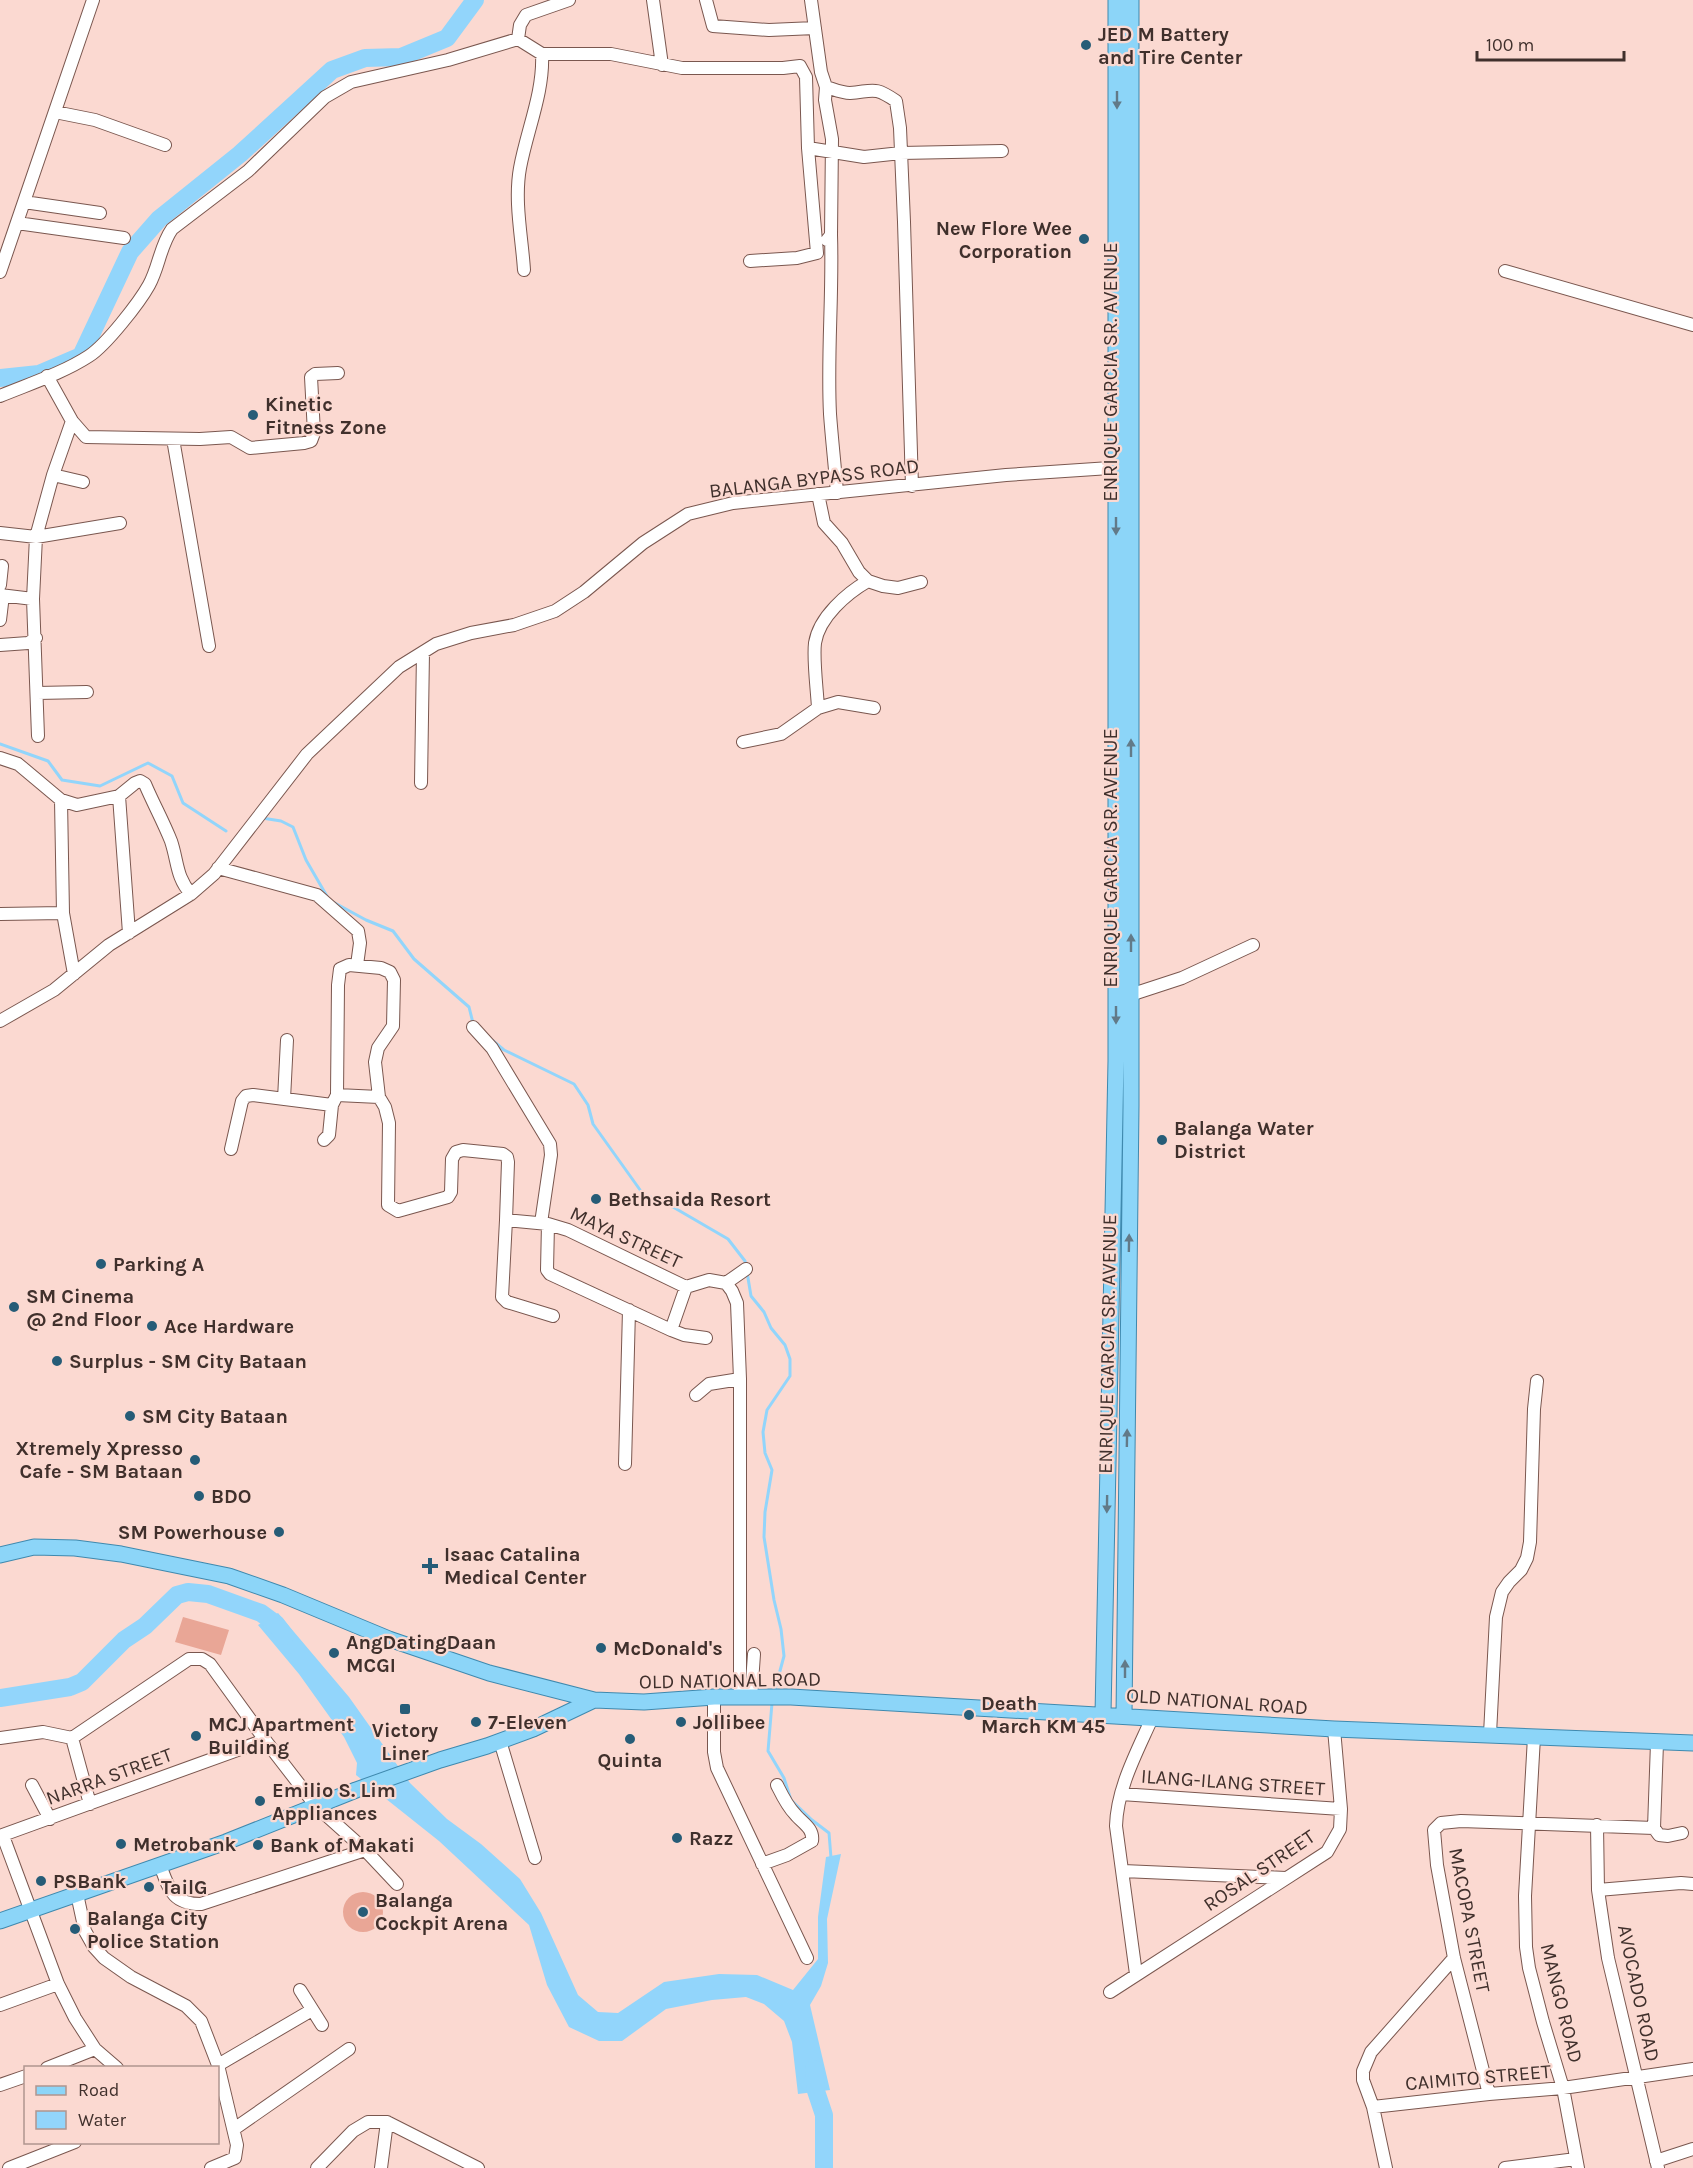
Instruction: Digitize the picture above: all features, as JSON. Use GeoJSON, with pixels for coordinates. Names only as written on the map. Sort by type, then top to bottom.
{"type":"FeatureCollection","features":[{"type":"Feature","properties":{"kind":"main road","name":"ENRIQUE GARCIA SR. AVENUE"},"geometry":{"type":"LineString","coordinates":[[1103,1715],[1123,1061],[1130,995],[1132,466],[1124,50],[1116,0]]}},
{"type":"Feature","properties":{"kind":"main road","name":"ENRIQUE GARCIA SR. AVENUE"},"geometry":{"type":"LineString","coordinates":[[1124,1716],[1123,1061],[1116,467],[1124,50],[1131,0]]}},
{"type":"Feature","properties":{"kind":"main road","name":"OLD NATIONAL ROAD"},"geometry":{"type":"LineString","coordinates":[[0,1555],[34,1547],[75,1548],[121,1554],[229,1576],[283,1594],[389,1639],[478,1670],[594,1700],[644,1702],[714,1697],[758,1697],[1334,1729],[1693,1743]]}},
{"type":"Feature","properties":{"kind":"main road"},"geometry":{"type":"LineString","coordinates":[[0,1921],[160,1865],[405,1772],[533,1729],[594,1700]]}},
{"type":"Feature","properties":{"kind":"street"},"geometry":{"type":"LineString","coordinates":[[0,272],[93,0]]}},
{"type":"Feature","properties":{"kind":"street"},"geometry":{"type":"LineString","coordinates":[[518,39],[520,25],[526,15],[568,0]]}},
{"type":"Feature","properties":{"kind":"street"},"geometry":{"type":"LineString","coordinates":[[653,0],[662,65]]}},
{"type":"Feature","properties":{"kind":"street"},"geometry":{"type":"LineString","coordinates":[[706,0],[714,26],[769,30],[815,28]]}},
{"type":"Feature","properties":{"kind":"street"},"geometry":{"type":"LineString","coordinates":[[811,0],[821,72],[826,87],[825,100],[832,139],[833,274],[830,414],[837,493]]}},
{"type":"Feature","properties":{"kind":"street"},"geometry":{"type":"LineString","coordinates":[[0,396],[92,355],[128,316],[149,285],[166,238],[172,230],[249,171],[325,97],[351,82],[448,60],[518,39],[542,54],[611,54],[689,69],[800,66],[806,77],[808,148],[817,253]]}},
{"type":"Feature","properties":{"kind":"street"},"geometry":{"type":"LineString","coordinates":[[524,270],[518,188],[520,168],[540,87],[542,54]]}},
{"type":"Feature","properties":{"kind":"street"},"geometry":{"type":"LineString","coordinates":[[826,87],[848,93],[866,90],[882,92],[896,101],[901,153],[912,486]]}},
{"type":"Feature","properties":{"kind":"street"},"geometry":{"type":"LineString","coordinates":[[55,112],[95,120],[165,145]]}},
{"type":"Feature","properties":{"kind":"street"},"geometry":{"type":"LineString","coordinates":[[808,148],[864,157],[901,153],[1002,151]]}},
{"type":"Feature","properties":{"kind":"street"},"geometry":{"type":"LineString","coordinates":[[24,202],[100,213]]}},
{"type":"Feature","properties":{"kind":"street"},"geometry":{"type":"LineString","coordinates":[[17,223],[124,238]]}},
{"type":"Feature","properties":{"kind":"street"},"geometry":{"type":"LineString","coordinates":[[750,261],[797,258],[817,253],[831,234]]}},
{"type":"Feature","properties":{"kind":"street"},"geometry":{"type":"LineString","coordinates":[[1505,271],[1693,325]]}},
{"type":"Feature","properties":{"kind":"street"},"geometry":{"type":"LineString","coordinates":[[47,376],[72,421],[82,434],[93,439],[231,437],[250,448],[311,441],[314,433],[311,377],[315,374],[338,373]]}},
{"type":"Feature","properties":{"kind":"street"},"geometry":{"type":"LineString","coordinates":[[38,736],[33,598],[36,537],[53,475],[72,421]]}},
{"type":"Feature","properties":{"kind":"street"},"geometry":{"type":"LineString","coordinates":[[173,439],[209,646]]}},
{"type":"Feature","properties":{"kind":"street","name":"BALANGA BYPASS ROAD"},"geometry":{"type":"LineString","coordinates":[[0,1021],[54,990],[109,945],[191,894],[218,868],[307,754],[399,667],[436,644],[471,633],[514,625],[555,611],[584,592],[643,543],[688,513],[733,503],[818,494],[1006,475],[1132,466]]}},
{"type":"Feature","properties":{"kind":"street"},"geometry":{"type":"LineString","coordinates":[[53,475],[83,482]]}},
{"type":"Feature","properties":{"kind":"street"},"geometry":{"type":"LineString","coordinates":[[818,494],[824,523],[842,543],[859,572],[868,581],[898,588],[921,582]]}},
{"type":"Feature","properties":{"kind":"street"},"geometry":{"type":"LineString","coordinates":[[0,533],[36,537],[120,523]]}},
{"type":"Feature","properties":{"kind":"street"},"geometry":{"type":"LineString","coordinates":[[0,620],[2,566]]}},
{"type":"Feature","properties":{"kind":"street"},"geometry":{"type":"LineString","coordinates":[[818,708],[815,642],[833,610],[848,593],[868,581]]}},
{"type":"Feature","properties":{"kind":"street"},"geometry":{"type":"LineString","coordinates":[[1,592],[33,598]]}},
{"type":"Feature","properties":{"kind":"street"},"geometry":{"type":"LineString","coordinates":[[0,645],[28,643],[36,638]]}},
{"type":"Feature","properties":{"kind":"street"},"geometry":{"type":"LineString","coordinates":[[422,783],[423,652]]}},
{"type":"Feature","properties":{"kind":"street"},"geometry":{"type":"LineString","coordinates":[[37,693],[87,692]]}},
{"type":"Feature","properties":{"kind":"street"},"geometry":{"type":"LineString","coordinates":[[743,742],[781,734],[818,708],[838,702],[874,708]]}},
{"type":"Feature","properties":{"kind":"street"},"geometry":{"type":"LineString","coordinates":[[0,758],[18,764],[61,800],[77,804],[119,796],[140,781],[145,784],[161,815],[172,844],[182,883],[191,894]]}},
{"type":"Feature","properties":{"kind":"street"},"geometry":{"type":"LineString","coordinates":[[119,796],[129,933]]}},
{"type":"Feature","properties":{"kind":"street"},"geometry":{"type":"LineString","coordinates":[[61,800],[63,913],[74,974]]}},
{"type":"Feature","properties":{"kind":"street"},"geometry":{"type":"LineString","coordinates":[[218,868],[317,895],[358,931],[360,943],[357,965]]}},
{"type":"Feature","properties":{"kind":"street"},"geometry":{"type":"LineString","coordinates":[[0,914],[63,913]]}},
{"type":"Feature","properties":{"kind":"street"},"geometry":{"type":"LineString","coordinates":[[1130,995],[1182,978],[1253,945]]}},
{"type":"Feature","properties":{"kind":"street"},"geometry":{"type":"LineString","coordinates":[[324,1140],[329,1135],[335,1100],[339,974],[343,966],[381,968],[390,972],[394,980],[393,1026],[378,1048],[375,1062],[379,1097],[385,1107],[389,1123],[388,1205],[398,1211],[448,1197],[451,1192],[452,1159],[456,1152],[463,1150],[503,1154],[507,1157],[508,1162],[502,1297],[507,1302],[553,1316]]}},
{"type":"Feature","properties":{"kind":"street"},"geometry":{"type":"LineString","coordinates":[[473,1028],[492,1048],[550,1144],[545,1224],[547,1270],[550,1274],[671,1330],[684,1335],[706,1338]]}},
{"type":"Feature","properties":{"kind":"street"},"geometry":{"type":"LineString","coordinates":[[284,1099],[286,1040]]}},
{"type":"Feature","properties":{"kind":"street"},"geometry":{"type":"LineString","coordinates":[[231,1149],[242,1101],[246,1096],[335,1100],[379,1097]]}},
{"type":"Feature","properties":{"kind":"street","name":"MAYA STREET"},"geometry":{"type":"LineString","coordinates":[[506,1220],[545,1224],[568,1230],[687,1287]]}},
{"type":"Feature","properties":{"kind":"street"},"geometry":{"type":"LineString","coordinates":[[726,1283],[746,1269]]}},
{"type":"Feature","properties":{"kind":"street"},"geometry":{"type":"LineString","coordinates":[[671,1330],[687,1287],[709,1280],[726,1283],[732,1291],[736,1304],[758,1697]]}},
{"type":"Feature","properties":{"kind":"street"},"geometry":{"type":"LineString","coordinates":[[625,1464],[629,1310]]}},
{"type":"Feature","properties":{"kind":"street"},"geometry":{"type":"LineString","coordinates":[[696,1395],[710,1384],[740,1379]]}},
{"type":"Feature","properties":{"kind":"street"},"geometry":{"type":"LineString","coordinates":[[1490,1734],[1496,1617],[1502,1592],[1521,1570],[1527,1558],[1530,1542],[1537,1381]]}},
{"type":"Feature","properties":{"kind":"street"},"geometry":{"type":"LineString","coordinates":[[754,1654],[758,1697]]}},
{"type":"Feature","properties":{"kind":"street"},"geometry":{"type":"LineString","coordinates":[[0,1738],[43,1732],[72,1738],[189,1659],[202,1659],[210,1664],[316,1806],[365,1850],[397,1884]]}},
{"type":"Feature","properties":{"kind":"street"},"geometry":{"type":"LineString","coordinates":[[714,1697],[714,1752],[717,1767],[807,1958]]}},
{"type":"Feature","properties":{"kind":"street"},"geometry":{"type":"LineString","coordinates":[[1137,1974],[1116,1826],[1121,1794],[1152,1718]]}},
{"type":"Feature","properties":{"kind":"street","name":"ROSAL STREET"},"geometry":{"type":"LineString","coordinates":[[1110,1992],[1327,1852],[1340,1829],[1341,1809],[1334,1729]]}},
{"type":"Feature","properties":{"kind":"street","name":"MANGO ROAD"},"geometry":{"type":"LineString","coordinates":[[1534,1737],[1525,1896],[1526,1947],[1543,2022],[1563,2088],[1577,2164]]}},
{"type":"Feature","properties":{"kind":"street"},"geometry":{"type":"LineString","coordinates":[[72,1738],[90,1804]]}},
{"type":"Feature","properties":{"kind":"street","name":"NARRA STREET"},"geometry":{"type":"LineString","coordinates":[[1,1836],[265,1740]]}},
{"type":"Feature","properties":{"kind":"street"},"geometry":{"type":"LineString","coordinates":[[500,1741],[535,1858]]}},
{"type":"Feature","properties":{"kind":"street"},"geometry":{"type":"LineString","coordinates":[[1654,1828],[1657,1743]]}},
{"type":"Feature","properties":{"kind":"street"},"geometry":{"type":"LineString","coordinates":[[32,1785],[50,1819]]}},
{"type":"Feature","properties":{"kind":"street"},"geometry":{"type":"LineString","coordinates":[[762,1864],[787,1855],[812,1841],[813,1837],[807,1825],[794,1814],[777,1785]]}},
{"type":"Feature","properties":{"kind":"street","name":"ILANG-ILANG STREET"},"geometry":{"type":"LineString","coordinates":[[1121,1794],[1341,1809]]}},
{"type":"Feature","properties":{"kind":"street","name":"MACOPA STREET"},"geometry":{"type":"LineString","coordinates":[[1489,2094],[1454,1958],[1437,1864],[1434,1830],[1441,1823],[1461,1821],[1654,1828],[1659,1835],[1668,1836],[1682,1833]]}},
{"type":"Feature","properties":{"kind":"street","name":"AVOCADO ROAD"},"geometry":{"type":"LineString","coordinates":[[1597,1825],[1598,1890],[1608,1958],[1657,2165]]}},
{"type":"Feature","properties":{"kind":"street"},"geometry":{"type":"LineString","coordinates":[[1,1836],[58,1984],[75,2018],[95,2049],[116,2066]]}},
{"type":"Feature","properties":{"kind":"street"},"geometry":{"type":"LineString","coordinates":[[160,1865],[171,1892],[178,1899],[189,1904],[201,1904],[365,1850]]}},
{"type":"Feature","properties":{"kind":"street"},"geometry":{"type":"LineString","coordinates":[[1123,1871],[1286,1878]]}},
{"type":"Feature","properties":{"kind":"street"},"geometry":{"type":"LineString","coordinates":[[1598,1890],[1693,1884]]}},
{"type":"Feature","properties":{"kind":"street"},"geometry":{"type":"LineString","coordinates":[[77,1894],[85,1931],[94,1947],[104,1958],[132,1977],[186,2006],[201,2021],[218,2065],[312,2010]]}},
{"type":"Feature","properties":{"kind":"street"},"geometry":{"type":"LineString","coordinates":[[1386,2168],[1373,2107],[1363,2080],[1366,2061],[1371,2052],[1454,1958]]}},
{"type":"Feature","properties":{"kind":"street"},"geometry":{"type":"LineString","coordinates":[[0,2005],[58,1984]]}},
{"type":"Feature","properties":{"kind":"street"},"geometry":{"type":"LineString","coordinates":[[300,1990],[322,2025]]}},
{"type":"Feature","properties":{"kind":"street"},"geometry":{"type":"LineString","coordinates":[[50,2066],[95,2049]]}},
{"type":"Feature","properties":{"kind":"street"},"geometry":{"type":"LineString","coordinates":[[234,2129],[348,2049]]}},
{"type":"Feature","properties":{"kind":"street","name":"CAIMITO STREET"},"geometry":{"type":"LineString","coordinates":[[1373,2107],[1563,2088],[1693,2069]]}},
{"type":"Feature","properties":{"kind":"street"},"geometry":{"type":"LineString","coordinates":[[0,2085],[24,2077]]}},
{"type":"Feature","properties":{"kind":"street"},"geometry":{"type":"LineString","coordinates":[[211,2168],[235,2158],[237,2145],[220,2085]]}},
{"type":"Feature","properties":{"kind":"street"},"geometry":{"type":"LineString","coordinates":[[317,2168],[353,2131],[368,2122],[387,2122],[478,2168]]}},
{"type":"Feature","properties":{"kind":"street"},"geometry":{"type":"LineString","coordinates":[[381,2168],[387,2122]]}},
{"type":"Feature","properties":{"kind":"street"},"geometry":{"type":"LineString","coordinates":[[9,2168],[70,2144]]}},
{"type":"Feature","properties":{"kind":"street"},"geometry":{"type":"LineString","coordinates":[[1657,2165],[1693,2149]]}},
{"type":"Feature","properties":{"kind":"street"},"geometry":{"type":"LineString","coordinates":[[1505,2168],[1577,2164]]}},
{"type":"Feature","properties":{"kind":"shaded area"},"geometry":{"type":"Polygon","coordinates":[[[183,1617],[229,1630],[221,1655],[175,1642],[183,1617]]]}},
{"type":"Feature","properties":{"kind":"shaded area","name":"Balanga Cockpit Arena"},"geometry":{"type":"Polygon","coordinates":[[[363,1892],[377,1898],[383,1912],[377,1926],[363,1932],[349,1926],[343,1912],[349,1898],[363,1892]]]}},
{"type":"Feature","properties":{"kind":"water"},"geometry":{"type":"Polygon","coordinates":[[[278,1613],[349,1697],[410,1783],[447,1819],[481,1844],[520,1879],[541,1913],[578,1995],[598,2012],[618,2013],[664,1982],[719,1974],[757,1975],[793,1990],[818,1959],[818,1917],[826,1857],[841,1854],[827,1919],[828,1963],[821,1986],[810,2005],[830,2090],[798,2094],[792,2042],[784,2021],[764,2004],[746,1997],[712,2000],[666,2009],[622,2041],[599,2041],[569,2027],[547,1985],[529,1925],[439,1841],[356,1775],[357,1763],[344,1737],[299,1674],[258,1625],[278,1613]]]}},
{"type":"Feature","properties":{"kind":"waterway"},"geometry":{"type":"LineString","coordinates":[[0,378],[39,374],[81,356],[130,252],[159,219],[240,154],[332,70],[365,58],[401,57],[447,38],[475,0]]}},
{"type":"Feature","properties":{"kind":"waterway"},"geometry":{"type":"LineString","coordinates":[[0,744],[48,761],[62,780],[100,786],[148,763],[172,776],[183,803],[226,831]]}},
{"type":"Feature","properties":{"kind":"waterway"},"geometry":{"type":"LineString","coordinates":[[262,818],[281,821],[293,827],[306,860],[328,898]]}},
{"type":"Feature","properties":{"kind":"waterway"},"geometry":{"type":"LineString","coordinates":[[333,902],[366,920],[393,931],[414,959],[469,1007],[473,1023]]}},
{"type":"Feature","properties":{"kind":"waterway"},"geometry":{"type":"LineString","coordinates":[[492,1040],[504,1050],[574,1084],[588,1105],[593,1124],[643,1194],[673,1207],[728,1239],[746,1265]]}},
{"type":"Feature","properties":{"kind":"waterway"},"geometry":{"type":"LineString","coordinates":[[747,1272],[751,1296],[764,1312],[771,1328],[785,1345],[790,1359],[790,1376],[767,1410],[763,1432],[765,1453],[772,1470],[765,1512],[764,1537],[784,1656],[774,1693]]}},
{"type":"Feature","properties":{"kind":"waterway"},"geometry":{"type":"LineString","coordinates":[[0,1698],[70,1687],[82,1682],[124,1640],[145,1626],[177,1595],[188,1592],[208,1594],[261,1613],[276,1624],[285,1636]]}},
{"type":"Feature","properties":{"kind":"waterway"},"geometry":{"type":"LineString","coordinates":[[772,1703],[768,1751],[784,1778],[791,1800],[829,1833],[831,1858]]}},
{"type":"Feature","properties":{"kind":"waterway"},"geometry":{"type":"LineString","coordinates":[[814,2069],[816,2091],[824,2115],[824,2168]]}},
{"type":"Feature","properties":{"kind":"place","name":"JED M Battery and Tire Center"},"geometry":{"type":"Point","coordinates":[1086,45]}},
{"type":"Feature","properties":{"kind":"place","name":"New Flore Wee Corporation"},"geometry":{"type":"Point","coordinates":[1084,239]}},
{"type":"Feature","properties":{"kind":"place","name":"Kinetic Fitness Zone"},"geometry":{"type":"Point","coordinates":[253,415]}},
{"type":"Feature","properties":{"kind":"place","name":"Balanga Water District"},"geometry":{"type":"Point","coordinates":[1162,1140]}},
{"type":"Feature","properties":{"kind":"place","name":"Bethsaida Resort"},"geometry":{"type":"Point","coordinates":[596,1199]}},
{"type":"Feature","properties":{"kind":"place","name":"Parking A"},"geometry":{"type":"Point","coordinates":[101,1264]}},
{"type":"Feature","properties":{"kind":"place","name":"SM Cinema @ 2nd Floor"},"geometry":{"type":"Point","coordinates":[14,1307]}},
{"type":"Feature","properties":{"kind":"place","name":"Ace Hardware"},"geometry":{"type":"Point","coordinates":[152,1326]}},
{"type":"Feature","properties":{"kind":"place","name":"Surplus - SM City Bataan"},"geometry":{"type":"Point","coordinates":[57,1361]}},
{"type":"Feature","properties":{"kind":"place","name":"SM City Bataan"},"geometry":{"type":"Point","coordinates":[130,1416]}},
{"type":"Feature","properties":{"kind":"place","name":"Xtremely Xpresso Cafe - SM Bataan"},"geometry":{"type":"Point","coordinates":[195,1460]}},
{"type":"Feature","properties":{"kind":"place","name":"BDO"},"geometry":{"type":"Point","coordinates":[199,1496]}},
{"type":"Feature","properties":{"kind":"place","name":"SM Powerhouse"},"geometry":{"type":"Point","coordinates":[279,1532]}},
{"type":"Feature","properties":{"kind":"place","name":"Isaac Catalina Medical Center"},"geometry":{"type":"Point","coordinates":[430,1566]}},
{"type":"Feature","properties":{"kind":"place","name":"McDonald's"},"geometry":{"type":"Point","coordinates":[601,1648]}},
{"type":"Feature","properties":{"kind":"place","name":"AngDatingDaan MCGI"},"geometry":{"type":"Point","coordinates":[334,1653]}},
{"type":"Feature","properties":{"kind":"place","name":"Victory Liner"},"geometry":{"type":"Point","coordinates":[405,1709]}},
{"type":"Feature","properties":{"kind":"place","name":"Death March KM 45"},"geometry":{"type":"Point","coordinates":[969,1715]}},
{"type":"Feature","properties":{"kind":"place","name":"7-Eleven"},"geometry":{"type":"Point","coordinates":[476,1722]}},
{"type":"Feature","properties":{"kind":"place","name":"Jollibee"},"geometry":{"type":"Point","coordinates":[681,1722]}},
{"type":"Feature","properties":{"kind":"place","name":"MCJ Apartment Building"},"geometry":{"type":"Point","coordinates":[196,1736]}},
{"type":"Feature","properties":{"kind":"place","name":"Quinta"},"geometry":{"type":"Point","coordinates":[630,1739]}},
{"type":"Feature","properties":{"kind":"place","name":"Emilio S. Lim Appliances"},"geometry":{"type":"Point","coordinates":[260,1801]}},
{"type":"Feature","properties":{"kind":"place","name":"Razz"},"geometry":{"type":"Point","coordinates":[677,1838]}},
{"type":"Feature","properties":{"kind":"place","name":"Metrobank"},"geometry":{"type":"Point","coordinates":[121,1844]}},
{"type":"Feature","properties":{"kind":"place","name":"Bank of Makati"},"geometry":{"type":"Point","coordinates":[258,1845]}},
{"type":"Feature","properties":{"kind":"place","name":"PSBank"},"geometry":{"type":"Point","coordinates":[41,1881]}},
{"type":"Feature","properties":{"kind":"place","name":"TailG"},"geometry":{"type":"Point","coordinates":[149,1887]}},
{"type":"Feature","properties":{"kind":"place","name":"Balanga Cockpit Arena"},"geometry":{"type":"Point","coordinates":[363,1912]}},
{"type":"Feature","properties":{"kind":"place","name":"Balanga City Police Station"},"geometry":{"type":"Point","coordinates":[75,1929]}}]}
